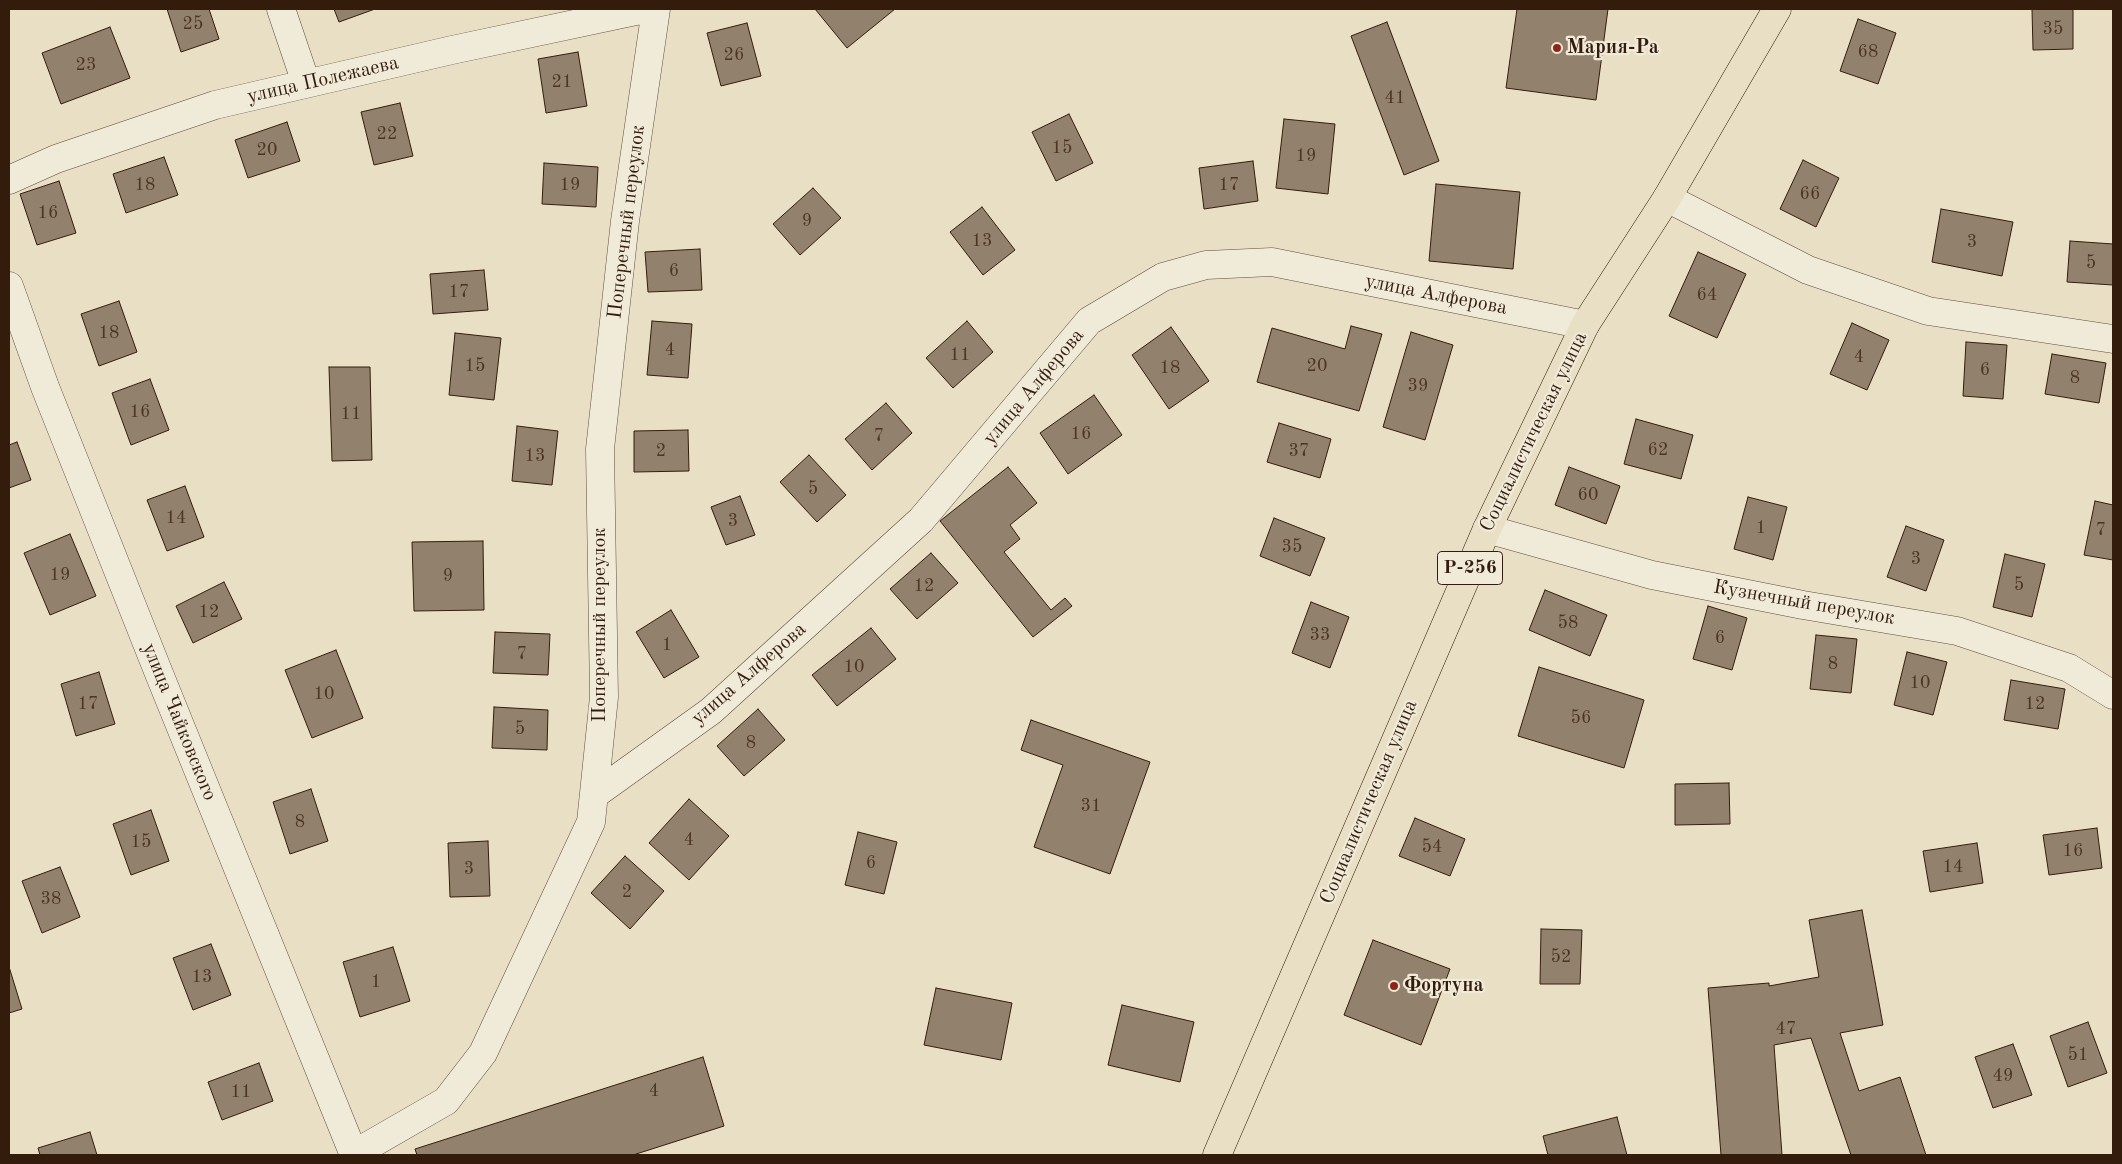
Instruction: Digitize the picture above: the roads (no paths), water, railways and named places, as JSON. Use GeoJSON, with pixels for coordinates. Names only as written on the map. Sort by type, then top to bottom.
{"type":"FeatureCollection","features":[{"type":"Feature","properties":{"kind":"main road","name":"Социалистическая улица"},"geometry":{"type":"LineString","coordinates":[[1218,1155],[1487,529],[1585,325],[1667,198],[1778,9]]}},
{"type":"Feature","properties":{"kind":"street"},"geometry":{"type":"LineString","coordinates":[[281,9],[306,83]]}},
{"type":"Feature","properties":{"kind":"street","name":"улица Полежаева"},"geometry":{"type":"LineString","coordinates":[[9,180],[56,159],[215,105],[306,83],[645,9]]}},
{"type":"Feature","properties":{"kind":"street","name":"Поперечный переулок"},"geometry":{"type":"LineString","coordinates":[[354,1154],[446,1101],[483,1053],[591,822],[604,697],[600,450],[626,221],[656,9]]}},
{"type":"Feature","properties":{"kind":"street"},"geometry":{"type":"LineString","coordinates":[[1667,198],[1808,270],[1928,311],[2113,338]]}},
{"type":"Feature","properties":{"kind":"street","name":"улица Алферова"},"geometry":{"type":"LineString","coordinates":[[594,794],[711,711],[740,685],[921,520],[1089,321],[1163,277],[1206,265],[1272,262],[1585,325]]}},
{"type":"Feature","properties":{"kind":"street","name":"улица Чайковского"},"geometry":{"type":"LineString","coordinates":[[9,286],[45,387],[107,543],[354,1154]]}},
{"type":"Feature","properties":{"kind":"street","name":"Кузнечный переулок"},"geometry":{"type":"LineString","coordinates":[[1487,529],[1652,575],[1803,605],[1957,631],[2069,668],[2113,695]]}},
{"type":"Feature","properties":{"kind":"place","name":"Мария-Ра"},"geometry":{"type":"Point","coordinates":[1557,48]}},
{"type":"Feature","properties":{"kind":"place","name":"Фортуна"},"geometry":{"type":"Point","coordinates":[1394,986]}}]}
